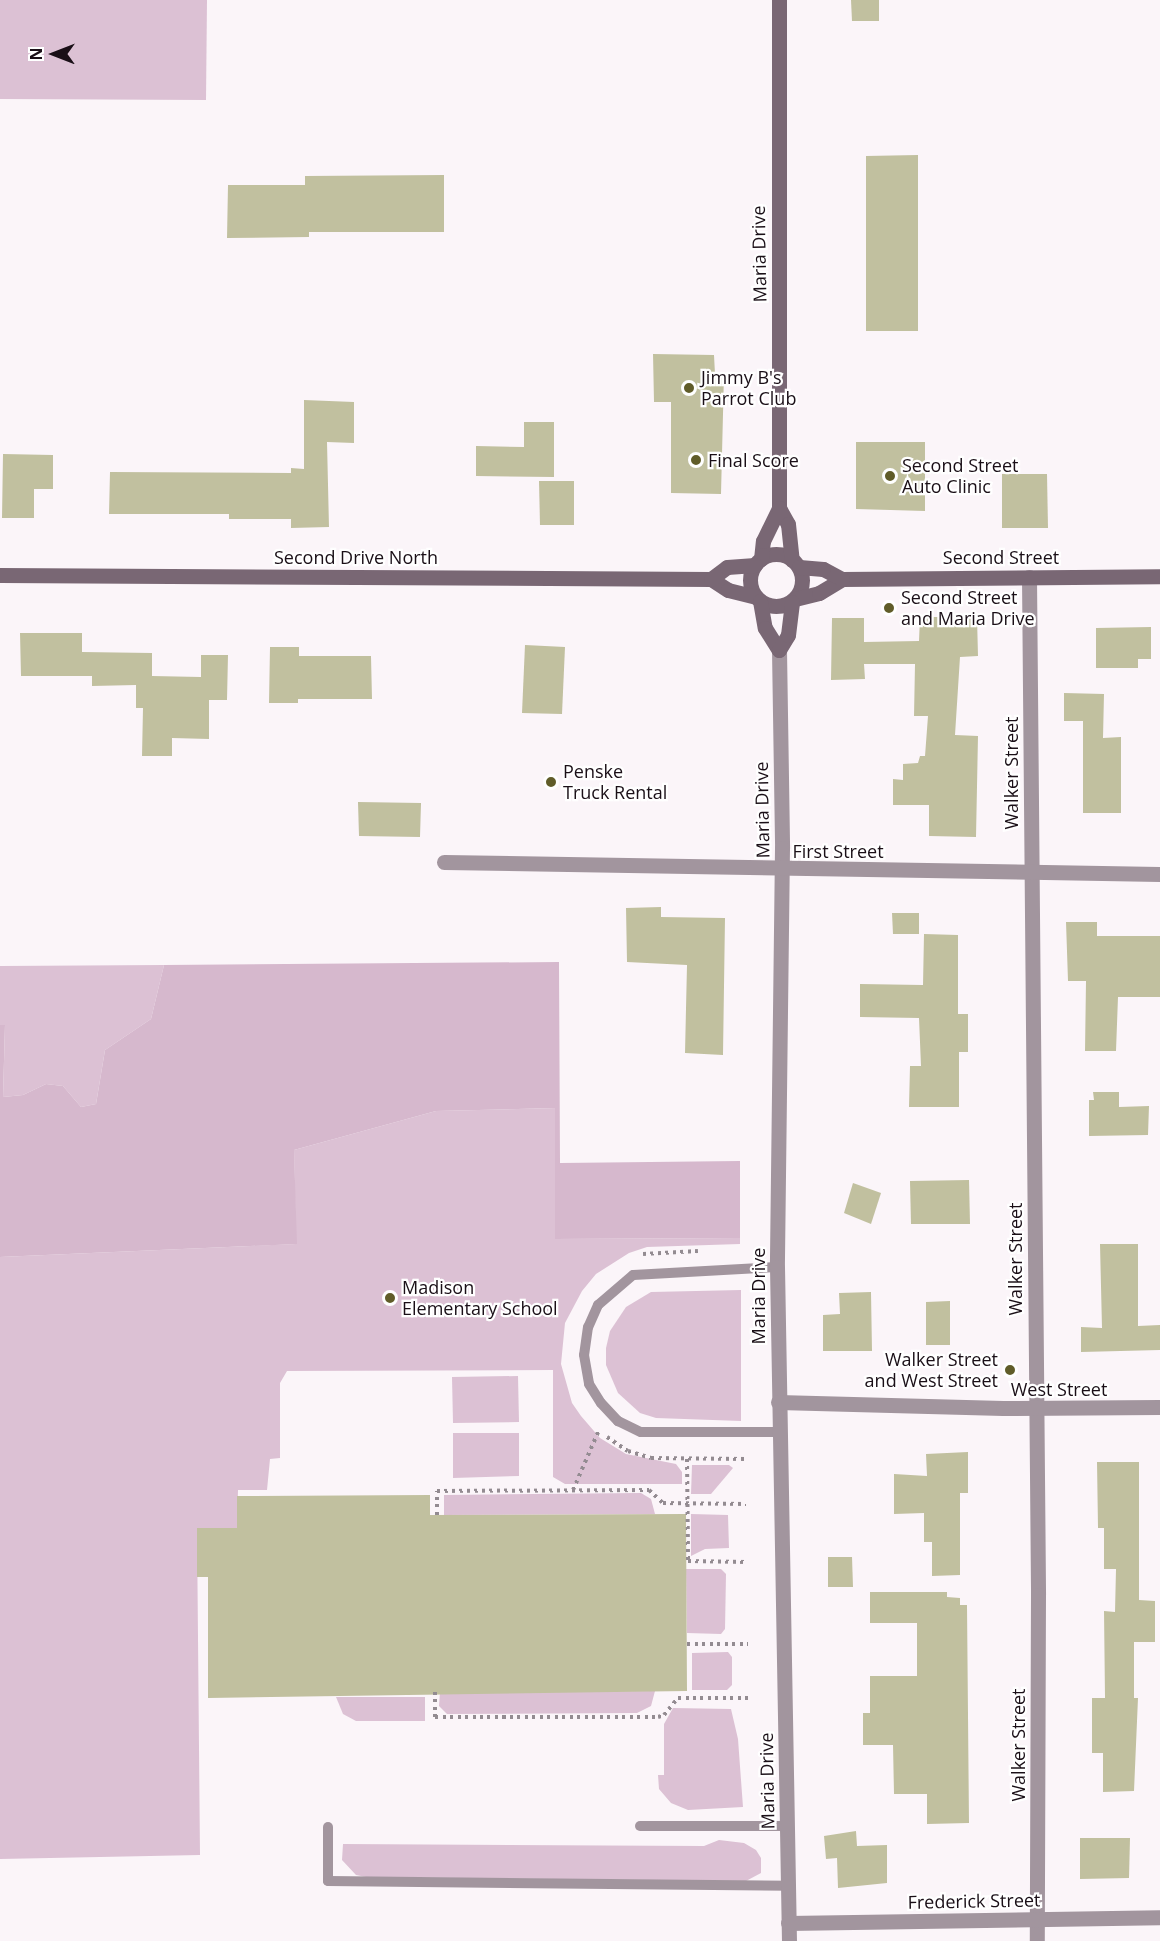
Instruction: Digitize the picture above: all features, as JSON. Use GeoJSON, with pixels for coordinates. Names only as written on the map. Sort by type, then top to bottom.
{"type":"FeatureCollection","features":[{"type":"Feature","properties":{"kind":"street","name":"Maria Drive"},"geometry":{"type":"LineString","coordinates":[[779,0],[779,508]]}},
{"type":"Feature","properties":{"kind":"street"},"geometry":{"type":"LineString","coordinates":[[779,508],[788,524],[795,563],[803,580],[793,601],[788,635],[779,650],[765,628],[750,578],[758,562],[763,541],[779,508]]}},
{"type":"Feature","properties":{"kind":"street"},"geometry":{"type":"LineString","coordinates":[[773,554],[795,563],[823,570],[842,579],[819,593],[775,607],[728,590],[711,579],[727,567],[758,562],[773,554]]}},
{"type":"Feature","properties":{"kind":"street","name":"Second Drive North"},"geometry":{"type":"LineString","coordinates":[[0,575],[711,579]]}},
{"type":"Feature","properties":{"kind":"street","name":"Second Street"},"geometry":{"type":"LineString","coordinates":[[842,579],[1160,576]]}},
{"type":"Feature","properties":{"kind":"street","name":"Walker Street"},"geometry":{"type":"LineString","coordinates":[[1029,577],[1037,1941]]}},
{"type":"Feature","properties":{"kind":"street","name":"Maria Drive"},"geometry":{"type":"LineString","coordinates":[[779,650],[782,870],[777,1267],[778,1402],[782,1432],[789,1941]]}},
{"type":"Feature","properties":{"kind":"street","name":"First Street"},"geometry":{"type":"LineString","coordinates":[[444,862],[782,870],[1160,874]]}},
{"type":"Feature","properties":{"kind":"street","name":"West Street"},"geometry":{"type":"LineString","coordinates":[[778,1402],[1035,1409],[1160,1407]]}},
{"type":"Feature","properties":{"kind":"street","name":"Frederick Street"},"geometry":{"type":"LineString","coordinates":[[788,1923],[1160,1917]]}},
{"type":"Feature","properties":{"kind":"lane"},"geometry":{"type":"LineString","coordinates":[[777,1267],[633,1275],[598,1305],[588,1327],[584,1356],[589,1384],[602,1403],[618,1420],[642,1432],[782,1432]]}},
{"type":"Feature","properties":{"kind":"lane"},"geometry":{"type":"LineString","coordinates":[[640,1826],[787,1826]]}},
{"type":"Feature","properties":{"kind":"lane"},"geometry":{"type":"LineString","coordinates":[[327,1827],[327,1881],[788,1886]]}},
{"type":"Feature","properties":{"kind":"path"},"geometry":{"type":"LineString","coordinates":[[633,1257],[660,1251],[708,1251]]}},
{"type":"Feature","properties":{"kind":"path"},"geometry":{"type":"LineString","coordinates":[[593,1425],[628,1451],[651,1458],[746,1459]]}},
{"type":"Feature","properties":{"kind":"path"},"geometry":{"type":"LineString","coordinates":[[573,1491],[599,1430]]}},
{"type":"Feature","properties":{"kind":"path"},"geometry":{"type":"LineString","coordinates":[[687,1459],[688,1561],[747,1562]]}},
{"type":"Feature","properties":{"kind":"path"},"geometry":{"type":"LineString","coordinates":[[437,1515],[437,1491],[649,1490],[663,1503],[746,1504]]}},
{"type":"Feature","properties":{"kind":"path"},"geometry":{"type":"LineString","coordinates":[[687,1644],[748,1644]]}},
{"type":"Feature","properties":{"kind":"path"},"geometry":{"type":"LineString","coordinates":[[435,1692],[435,1717],[658,1717],[664,1715],[678,1698],[748,1698]]}},
{"type":"Feature","properties":{"kind":"shaded area"},"geometry":{"type":"Polygon","coordinates":[[[0,0],[207,0],[206,100],[0,99],[0,0]]]}},
{"type":"Feature","properties":{"kind":"shaded area"},"geometry":{"type":"Polygon","coordinates":[[[559,962],[560,1163],[740,1161],[740,1238],[555,1239],[555,1108],[436,1111],[294,1150],[297,1244],[0,1257],[0,1025],[5,1025],[3,1097],[23,1095],[46,1084],[63,1086],[81,1107],[96,1104],[105,1050],[151,1019],[164,965],[559,962]]]}},
{"type":"Feature","properties":{"kind":"shaded area"},"geometry":{"type":"Polygon","coordinates":[[[164,965],[151,1019],[105,1050],[96,1104],[81,1107],[63,1086],[46,1084],[23,1095],[3,1097],[5,1026],[0,1025],[0,966],[164,965]]]}},
{"type":"Feature","properties":{"kind":"shaded area"},"geometry":{"type":"Polygon","coordinates":[[[556,1108],[555,1239],[740,1238],[740,1244],[647,1247],[629,1253],[596,1274],[582,1291],[565,1323],[561,1364],[572,1403],[581,1416],[600,1438],[626,1454],[676,1464],[682,1472],[682,1484],[565,1484],[553,1477],[553,1370],[287,1371],[280,1383],[280,1458],[270,1459],[267,1490],[238,1490],[237,1528],[197,1528],[200,1855],[0,1859],[0,1257],[296,1244],[294,1150],[436,1111],[556,1108]]]}},
{"type":"Feature","properties":{"kind":"shaded area"},"geometry":{"type":"Polygon","coordinates":[[[741,1290],[741,1421],[656,1418],[640,1413],[618,1393],[606,1365],[606,1348],[610,1331],[626,1307],[651,1292],[741,1290]]]}},
{"type":"Feature","properties":{"kind":"shaded area"},"geometry":{"type":"Polygon","coordinates":[[[518,1376],[519,1422],[453,1423],[452,1377],[518,1376]]]}},
{"type":"Feature","properties":{"kind":"shaded area"},"geometry":{"type":"Polygon","coordinates":[[[453,1433],[519,1433],[519,1476],[453,1478],[453,1433]]]}},
{"type":"Feature","properties":{"kind":"shaded area"},"geometry":{"type":"Polygon","coordinates":[[[692,1465],[729,1465],[733,1468],[711,1494],[691,1494],[692,1465]]]}},
{"type":"Feature","properties":{"kind":"shaded area"},"geometry":{"type":"Polygon","coordinates":[[[641,1493],[651,1499],[655,1514],[444,1515],[444,1495],[641,1493]]]}},
{"type":"Feature","properties":{"kind":"shaded area"},"geometry":{"type":"Polygon","coordinates":[[[691,1514],[728,1515],[729,1548],[705,1549],[691,1556],[691,1514]]]}},
{"type":"Feature","properties":{"kind":"shaded area"},"geometry":{"type":"Polygon","coordinates":[[[686,1569],[721,1569],[726,1574],[725,1629],[721,1634],[687,1633],[686,1569]]]}},
{"type":"Feature","properties":{"kind":"shaded area"},"geometry":{"type":"Polygon","coordinates":[[[728,1652],[732,1657],[732,1685],[727,1690],[692,1690],[692,1653],[728,1652]]]}},
{"type":"Feature","properties":{"kind":"shaded area"},"geometry":{"type":"Polygon","coordinates":[[[655,1691],[651,1706],[637,1713],[447,1714],[439,1706],[440,1692],[655,1691]]]}},
{"type":"Feature","properties":{"kind":"shaded area"},"geometry":{"type":"Polygon","coordinates":[[[336,1697],[425,1697],[425,1721],[356,1721],[343,1714],[336,1697]]]}},
{"type":"Feature","properties":{"kind":"shaded area"},"geometry":{"type":"Polygon","coordinates":[[[673,1708],[731,1709],[738,1739],[743,1807],[688,1810],[671,1803],[659,1789],[658,1775],[664,1775],[664,1724],[673,1708]]]}},
{"type":"Feature","properties":{"kind":"shaded area"},"geometry":{"type":"Polygon","coordinates":[[[719,1840],[744,1843],[756,1850],[761,1858],[761,1873],[746,1881],[366,1877],[356,1875],[342,1860],[343,1844],[704,1846],[719,1840]]]}},
{"type":"Feature","properties":{"kind":"building"},"geometry":{"type":"Polygon","coordinates":[[[851,0],[879,0],[879,21],[852,21],[851,0]]]}},
{"type":"Feature","properties":{"kind":"building"},"geometry":{"type":"Polygon","coordinates":[[[918,155],[918,331],[866,331],[866,156],[918,155]]]}},
{"type":"Feature","properties":{"kind":"building"},"geometry":{"type":"Polygon","coordinates":[[[444,175],[444,232],[309,232],[309,237],[227,238],[228,185],[305,185],[305,176],[444,175]]]}},
{"type":"Feature","properties":{"kind":"building"},"geometry":{"type":"Polygon","coordinates":[[[653,354],[714,355],[715,374],[724,374],[721,494],[671,493],[671,402],[654,402],[653,354]]]}},
{"type":"Feature","properties":{"kind":"building"},"geometry":{"type":"Polygon","coordinates":[[[304,400],[354,402],[354,443],[327,442],[329,527],[291,528],[291,519],[229,519],[229,514],[109,514],[110,472],[291,473],[291,468],[304,469],[304,400]]]}},
{"type":"Feature","properties":{"kind":"building"},"geometry":{"type":"Polygon","coordinates":[[[524,422],[554,422],[554,477],[476,476],[476,446],[524,447],[524,422]]]}},
{"type":"Feature","properties":{"kind":"building","name":"Second Street Auto Clinic"},"geometry":{"type":"Polygon","coordinates":[[[856,442],[925,442],[925,511],[856,509],[856,442]]]}},
{"type":"Feature","properties":{"kind":"building"},"geometry":{"type":"Polygon","coordinates":[[[3,454],[53,455],[53,489],[34,489],[34,518],[2,518],[3,454]]]}},
{"type":"Feature","properties":{"kind":"building"},"geometry":{"type":"Polygon","coordinates":[[[1002,474],[1047,474],[1048,528],[1002,528],[1002,474]]]}},
{"type":"Feature","properties":{"kind":"building"},"geometry":{"type":"Polygon","coordinates":[[[539,481],[574,481],[574,525],[540,525],[539,481]]]}},
{"type":"Feature","properties":{"kind":"building"},"geometry":{"type":"Polygon","coordinates":[[[920,617],[977,617],[978,656],[960,657],[955,735],[978,736],[976,837],[929,836],[929,805],[893,805],[893,779],[903,780],[903,764],[918,763],[920,756],[925,756],[928,716],[914,716],[915,664],[864,664],[865,679],[831,680],[832,618],[864,618],[864,642],[919,641],[920,617]]]}},
{"type":"Feature","properties":{"kind":"building"},"geometry":{"type":"Polygon","coordinates":[[[1151,627],[1151,659],[1138,659],[1138,668],[1096,668],[1096,628],[1151,627]]]}},
{"type":"Feature","properties":{"kind":"building"},"geometry":{"type":"Polygon","coordinates":[[[20,633],[82,633],[82,652],[152,653],[152,676],[201,677],[201,655],[228,655],[227,700],[209,700],[209,739],[172,738],[172,756],[142,756],[143,708],[136,708],[136,685],[92,686],[92,676],[21,676],[20,633]]]}},
{"type":"Feature","properties":{"kind":"building"},"geometry":{"type":"Polygon","coordinates":[[[525,645],[565,647],[562,714],[522,713],[525,645]]]}},
{"type":"Feature","properties":{"kind":"building"},"geometry":{"type":"Polygon","coordinates":[[[270,647],[299,647],[299,656],[371,656],[372,699],[298,699],[298,703],[269,703],[270,647]]]}},
{"type":"Feature","properties":{"kind":"building"},"geometry":{"type":"Polygon","coordinates":[[[1064,693],[1104,694],[1103,738],[1121,737],[1121,813],[1083,813],[1083,721],[1064,721],[1064,693]]]}},
{"type":"Feature","properties":{"kind":"building"},"geometry":{"type":"Polygon","coordinates":[[[358,802],[421,803],[420,837],[359,836],[358,802]]]}},
{"type":"Feature","properties":{"kind":"building"},"geometry":{"type":"Polygon","coordinates":[[[661,907],[661,917],[725,918],[723,1055],[685,1053],[687,965],[627,962],[626,908],[661,907]]]}},
{"type":"Feature","properties":{"kind":"building"},"geometry":{"type":"Polygon","coordinates":[[[892,913],[919,913],[919,934],[893,934],[892,913]]]}},
{"type":"Feature","properties":{"kind":"building"},"geometry":{"type":"Polygon","coordinates":[[[1066,922],[1097,922],[1097,936],[1160,936],[1160,997],[1118,997],[1116,1051],[1085,1051],[1086,981],[1068,981],[1066,922]]]}},
{"type":"Feature","properties":{"kind":"building"},"geometry":{"type":"Polygon","coordinates":[[[924,934],[958,935],[958,1014],[968,1014],[968,1052],[959,1052],[959,1107],[909,1107],[910,1066],[921,1066],[919,1018],[860,1017],[860,984],[923,985],[924,934]]]}},
{"type":"Feature","properties":{"kind":"building"},"geometry":{"type":"Polygon","coordinates":[[[1093,1092],[1119,1092],[1119,1107],[1149,1106],[1148,1135],[1089,1136],[1089,1100],[1094,1100],[1093,1092]]]}},
{"type":"Feature","properties":{"kind":"building"},"geometry":{"type":"Polygon","coordinates":[[[969,1180],[970,1224],[911,1224],[910,1181],[969,1180]]]}},
{"type":"Feature","properties":{"kind":"building"},"geometry":{"type":"Polygon","coordinates":[[[853,1183],[881,1193],[871,1224],[844,1213],[853,1183]]]}},
{"type":"Feature","properties":{"kind":"building"},"geometry":{"type":"Polygon","coordinates":[[[1100,1244],[1138,1244],[1138,1326],[1160,1325],[1160,1350],[1081,1352],[1081,1327],[1102,1328],[1100,1244]]]}},
{"type":"Feature","properties":{"kind":"building"},"geometry":{"type":"Polygon","coordinates":[[[871,1292],[872,1351],[823,1351],[823,1315],[840,1314],[839,1293],[871,1292]]]}},
{"type":"Feature","properties":{"kind":"building"},"geometry":{"type":"Polygon","coordinates":[[[950,1301],[950,1345],[926,1345],[926,1302],[950,1301]]]}},
{"type":"Feature","properties":{"kind":"building"},"geometry":{"type":"Polygon","coordinates":[[[968,1452],[968,1493],[960,1493],[960,1575],[932,1576],[932,1542],[924,1542],[924,1513],[894,1514],[894,1474],[927,1476],[926,1454],[968,1452]]]}},
{"type":"Feature","properties":{"kind":"building"},"geometry":{"type":"Polygon","coordinates":[[[1097,1462],[1139,1462],[1139,1600],[1155,1601],[1155,1642],[1134,1642],[1134,1698],[1138,1698],[1134,1791],[1103,1792],[1103,1753],[1092,1753],[1092,1698],[1105,1698],[1104,1611],[1115,1612],[1116,1569],[1104,1569],[1104,1528],[1098,1528],[1097,1462]]]}},
{"type":"Feature","properties":{"kind":"building"},"geometry":{"type":"Polygon","coordinates":[[[430,1495],[430,1515],[686,1514],[687,1691],[208,1698],[208,1577],[197,1577],[197,1528],[237,1528],[237,1496],[430,1495]]]}},
{"type":"Feature","properties":{"kind":"building"},"geometry":{"type":"Polygon","coordinates":[[[828,1557],[852,1557],[853,1587],[828,1587],[828,1557]]]}},
{"type":"Feature","properties":{"kind":"building"},"geometry":{"type":"Polygon","coordinates":[[[870,1592],[947,1592],[947,1597],[960,1598],[960,1605],[967,1605],[969,1823],[927,1824],[927,1794],[894,1794],[893,1745],[863,1745],[863,1713],[870,1713],[870,1676],[917,1676],[917,1623],[870,1623],[870,1592]]]}},
{"type":"Feature","properties":{"kind":"building"},"geometry":{"type":"Polygon","coordinates":[[[856,1831],[857,1846],[887,1845],[887,1883],[838,1888],[837,1858],[826,1859],[824,1836],[856,1831]]]}},
{"type":"Feature","properties":{"kind":"building"},"geometry":{"type":"Polygon","coordinates":[[[1080,1838],[1130,1838],[1129,1878],[1080,1879],[1080,1838]]]}},
{"type":"Feature","properties":{"kind":"place","name":"Jimmy B's Parrot Club"},"geometry":{"type":"Point","coordinates":[689,388]}},
{"type":"Feature","properties":{"kind":"place","name":"Final Score"},"geometry":{"type":"Point","coordinates":[696,460]}},
{"type":"Feature","properties":{"kind":"place","name":"Second Street Auto Clinic"},"geometry":{"type":"Point","coordinates":[890,476]}},
{"type":"Feature","properties":{"kind":"place","name":"Second Street and Maria Drive"},"geometry":{"type":"Point","coordinates":[889,608]}},
{"type":"Feature","properties":{"kind":"place","name":"Penske Truck Rental"},"geometry":{"type":"Point","coordinates":[551,782]}},
{"type":"Feature","properties":{"kind":"place","name":"Madison Elementary School"},"geometry":{"type":"Point","coordinates":[390,1298]}},
{"type":"Feature","properties":{"kind":"place","name":"Walker Street and West Street"},"geometry":{"type":"Point","coordinates":[1010,1370]}}]}
